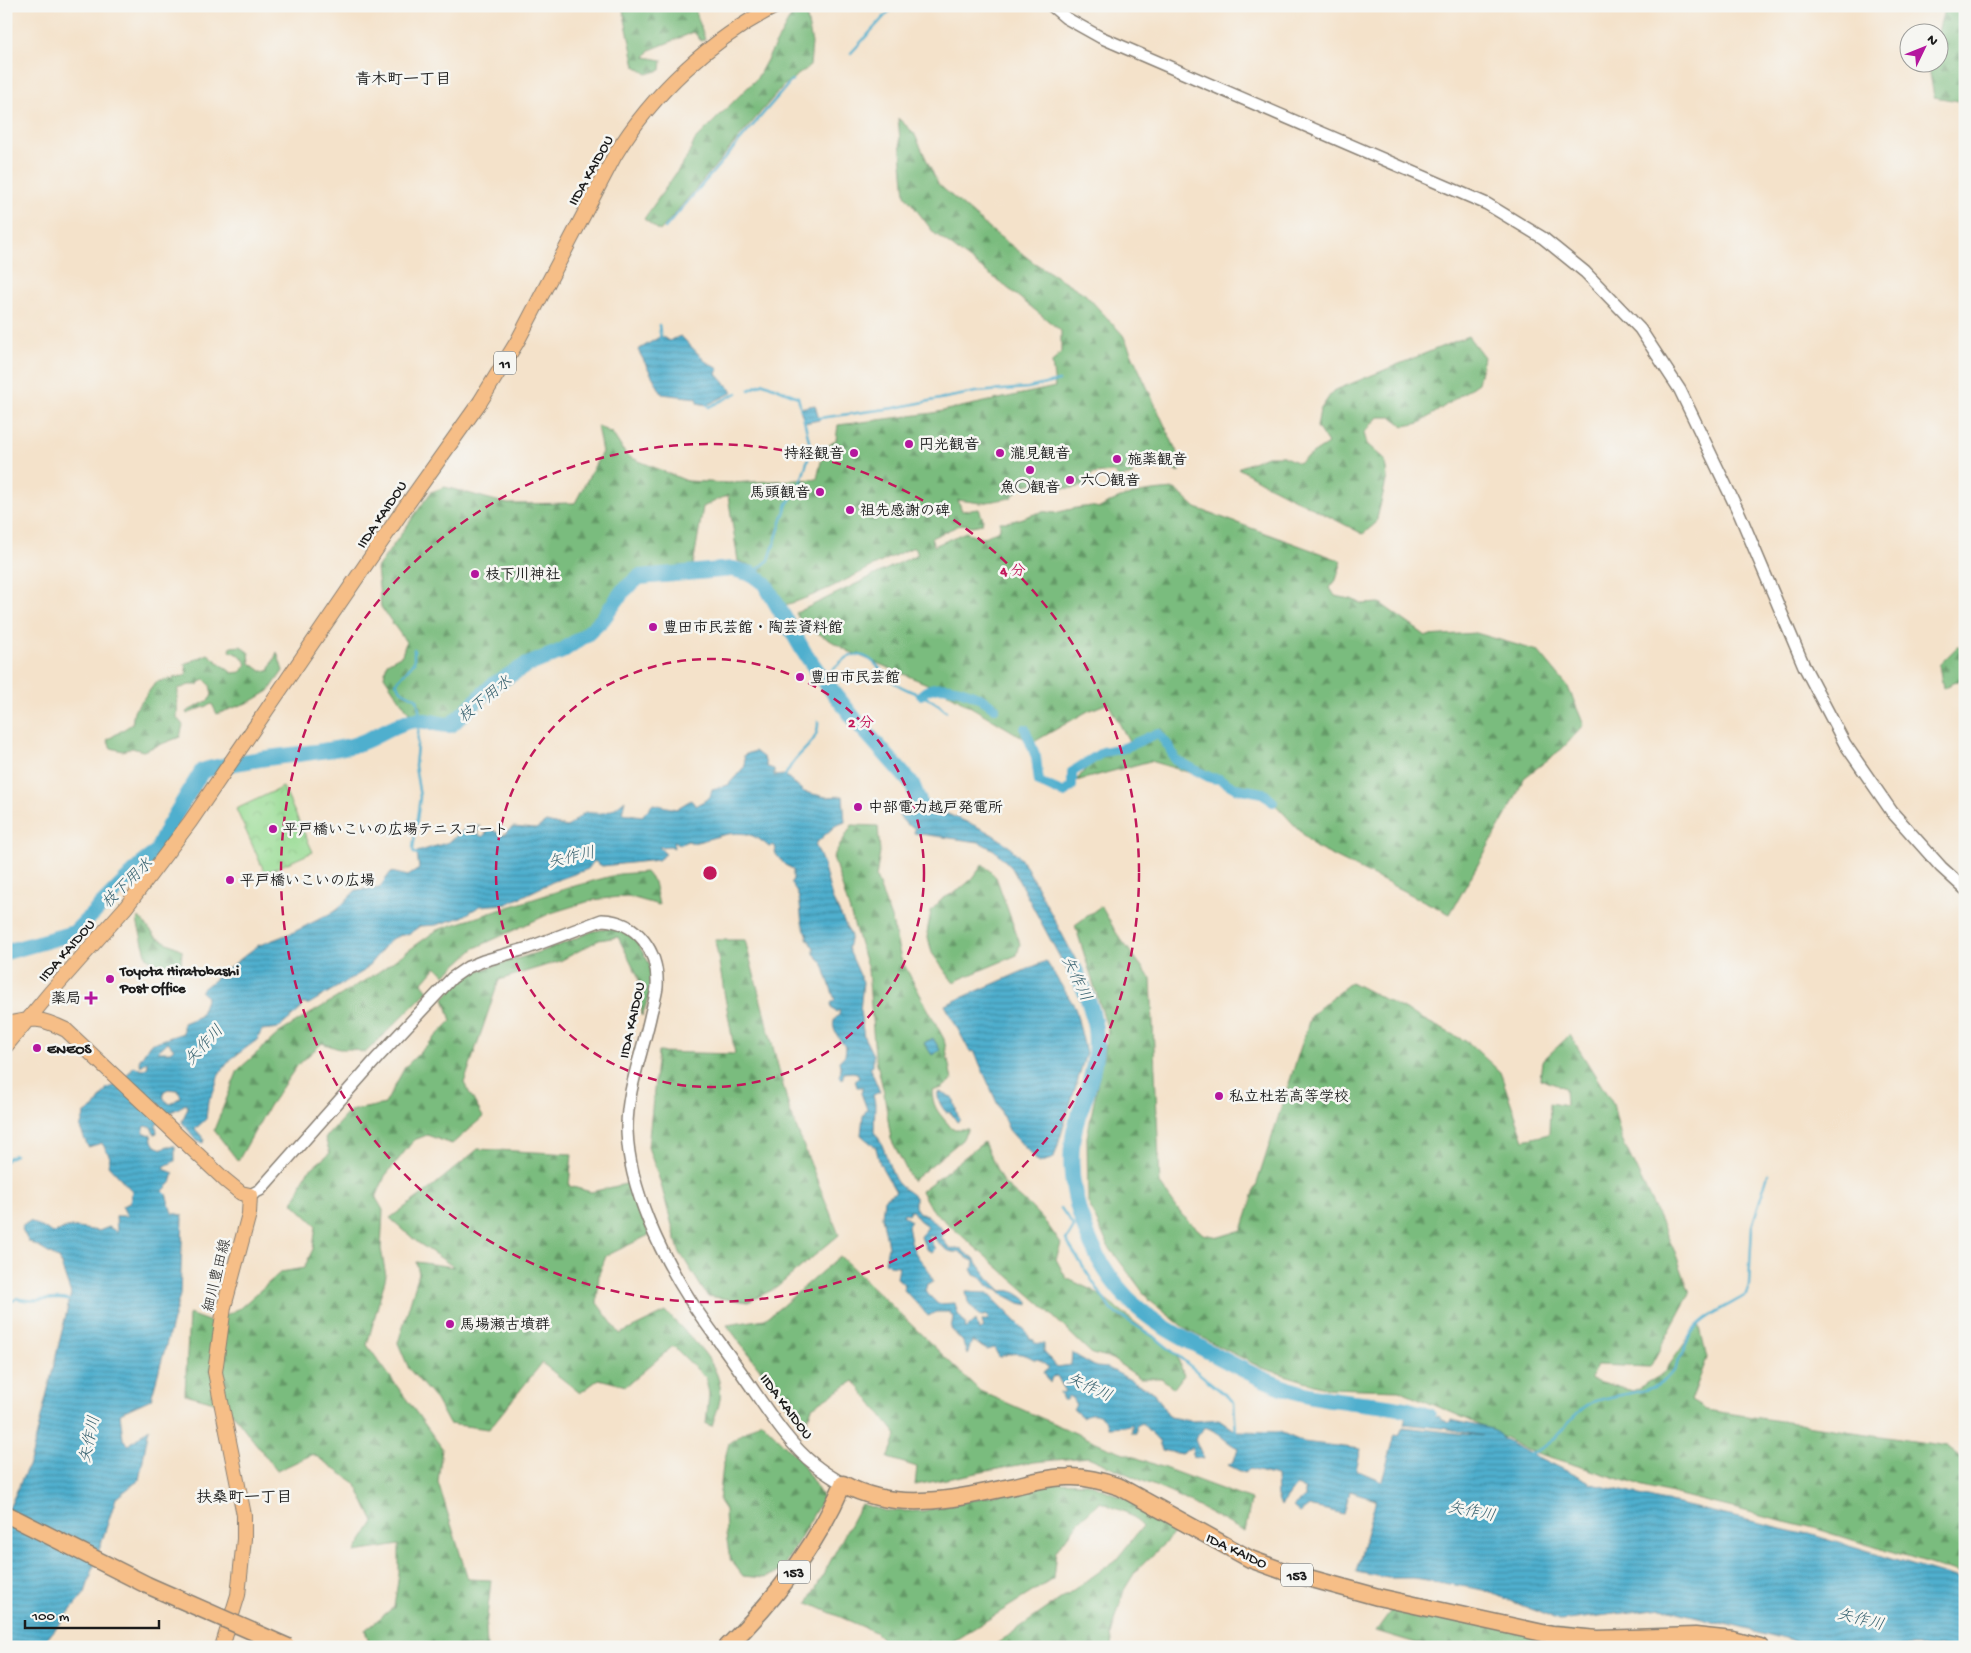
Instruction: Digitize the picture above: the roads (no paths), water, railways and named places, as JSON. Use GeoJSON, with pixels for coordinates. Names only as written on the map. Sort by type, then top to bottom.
{"type":"FeatureCollection","features":[{"type":"Feature","properties":{"kind":"highway","name":"IDA KAIDO"},"geometry":{"type":"LineString","coordinates":[[847,1486],[898,1501],[920,1502],[965,1496],[1042,1480],[1070,1477],[1086,1478],[1120,1487],[1250,1559],[1378,1597],[1552,1635],[1598,1639],[1695,1636],[1733,1640],[1760,1647]]}},
{"type":"Feature","properties":{"kind":"highway","name":"153"},"geometry":{"type":"LineString","coordinates":[[727,1647],[775,1596],[798,1565],[847,1486]]}},
{"type":"Feature","properties":{"kind":"highway","name":"153"},"geometry":{"type":"LineString","coordinates":[[741,1647],[768,1618],[801,1576],[832,1526],[847,1486]]}},
{"type":"Feature","properties":{"kind":"highway"},"geometry":{"type":"LineString","coordinates":[[6,1514],[147,1585],[288,1647]]}},
{"type":"Feature","properties":{"kind":"main road","name":"IIDA KAIDOU"},"geometry":{"type":"LineString","coordinates":[[6,1046],[134,897],[190,822],[246,738],[499,374],[615,155],[632,128],[649,107],[688,68],[748,22],[776,6]]}},
{"type":"Feature","properties":{"kind":"main road"},"geometry":{"type":"LineString","coordinates":[[6,1024],[29,1019],[47,1020],[66,1030],[224,1180],[233,1188],[250,1195]]}},
{"type":"Feature","properties":{"kind":"main road","name":"細川豊田線"},"geometry":{"type":"LineString","coordinates":[[222,1647],[238,1594],[243,1560],[244,1515],[215,1372],[224,1308],[250,1214],[250,1195]]}},
{"type":"Feature","properties":{"kind":"street"},"geometry":{"type":"LineString","coordinates":[[1052,6],[1066,18],[1100,36],[1487,204],[1542,238],[1585,272],[1640,329],[1680,390],[1740,515],[1804,666],[1845,744],[1892,812],[1941,867],[1965,889]]}},
{"type":"Feature","properties":{"kind":"street","name":"IIDA KAIDOU"},"geometry":{"type":"LineString","coordinates":[[250,1195],[260,1190],[378,1057],[452,978],[468,967],[483,961],[525,949],[602,920],[613,920],[630,927],[640,936],[651,953],[655,965],[657,988],[631,1093],[627,1130],[631,1162],[638,1191],[667,1261],[692,1303],[792,1442],[814,1465],[847,1486]]}},
{"type":"Feature","properties":{"kind":"water"},"geometry":{"type":"Polygon","coordinates":[[[661,336],[669,341],[681,336],[705,361],[719,369],[716,373],[733,392],[707,405],[697,403],[697,398],[662,394],[638,350],[661,336]]]}},
{"type":"Feature","properties":{"kind":"water"},"geometry":{"type":"Polygon","coordinates":[[[815,405],[819,420],[804,423],[800,408],[815,405]]]}},
{"type":"Feature","properties":{"kind":"water"},"geometry":{"type":"Polygon","coordinates":[[[755,751],[764,758],[767,767],[774,769],[774,776],[785,775],[804,792],[826,797],[843,796],[845,822],[835,826],[815,844],[823,863],[832,898],[851,936],[848,948],[863,982],[860,1011],[864,1037],[873,1055],[873,1065],[870,1068],[880,1092],[873,1095],[875,1103],[874,1132],[881,1142],[895,1179],[899,1185],[915,1197],[915,1207],[920,1214],[927,1215],[945,1232],[941,1237],[950,1249],[962,1249],[967,1255],[974,1258],[988,1277],[1002,1291],[1013,1292],[1029,1302],[1029,1305],[1019,1303],[1004,1295],[998,1289],[989,1287],[982,1278],[974,1275],[971,1269],[975,1262],[959,1251],[951,1252],[947,1250],[931,1236],[928,1236],[935,1249],[932,1252],[926,1249],[921,1237],[927,1226],[919,1220],[911,1209],[908,1214],[904,1213],[903,1216],[911,1221],[908,1226],[913,1247],[931,1274],[933,1282],[927,1284],[925,1291],[938,1304],[955,1303],[958,1314],[965,1323],[966,1329],[976,1320],[979,1331],[984,1328],[982,1321],[989,1319],[986,1315],[980,1317],[968,1302],[966,1292],[988,1293],[1026,1331],[1030,1339],[1034,1340],[1034,1343],[1044,1344],[1044,1352],[1057,1367],[1071,1365],[1072,1353],[1096,1367],[1108,1368],[1155,1393],[1169,1417],[1193,1421],[1219,1419],[1236,1431],[1280,1432],[1303,1442],[1361,1449],[1356,1470],[1382,1481],[1395,1435],[1399,1436],[1403,1427],[1483,1436],[1443,1428],[1404,1424],[1409,1403],[1416,1405],[1435,1418],[1438,1416],[1448,1423],[1451,1420],[1492,1429],[1497,1431],[1503,1440],[1592,1484],[1816,1536],[1965,1581],[1965,1647],[1817,1647],[1662,1608],[1560,1621],[1484,1590],[1414,1578],[1388,1578],[1356,1572],[1376,1499],[1350,1491],[1344,1514],[1309,1506],[1300,1513],[1293,1507],[1305,1497],[1305,1489],[1296,1486],[1281,1506],[1277,1496],[1276,1476],[1250,1469],[1244,1473],[1228,1465],[1234,1461],[1238,1448],[1210,1429],[1205,1427],[1195,1439],[1204,1459],[1193,1457],[1192,1447],[1181,1454],[1162,1450],[1159,1442],[1142,1423],[1136,1426],[1136,1433],[1132,1433],[1132,1424],[1108,1427],[1104,1419],[1098,1415],[1091,1414],[1082,1417],[1073,1409],[1076,1405],[1072,1398],[1068,1396],[1066,1400],[1063,1400],[1060,1392],[1063,1393],[1065,1390],[1057,1376],[1052,1377],[1050,1383],[1044,1372],[1049,1368],[1038,1359],[1035,1360],[1027,1355],[1018,1354],[999,1357],[994,1348],[987,1350],[972,1341],[967,1355],[963,1342],[951,1329],[953,1317],[949,1312],[936,1312],[928,1316],[904,1290],[905,1285],[897,1278],[899,1266],[890,1265],[885,1262],[888,1246],[882,1217],[884,1199],[896,1192],[880,1164],[876,1148],[861,1135],[863,1116],[867,1109],[861,1093],[863,1087],[857,1087],[855,1079],[859,1078],[857,1073],[844,1073],[842,1080],[839,1076],[841,1071],[839,1061],[845,1055],[846,1048],[837,1036],[834,1027],[835,1019],[839,1015],[840,1010],[836,1012],[832,1009],[831,1003],[835,1000],[822,962],[814,954],[814,948],[807,938],[798,896],[791,883],[793,869],[785,865],[775,853],[774,845],[769,847],[751,835],[733,833],[693,843],[688,841],[681,844],[673,842],[674,848],[670,846],[659,847],[666,854],[658,860],[602,866],[594,861],[588,869],[552,882],[507,904],[480,906],[462,917],[436,925],[420,926],[409,934],[391,939],[364,971],[309,1004],[301,1004],[301,1009],[279,1028],[262,1030],[257,1040],[231,1059],[219,1074],[214,1091],[208,1102],[206,1119],[195,1129],[204,1139],[203,1143],[197,1141],[182,1122],[188,1107],[186,1104],[166,1115],[156,1124],[157,1133],[154,1134],[151,1127],[145,1126],[143,1132],[151,1135],[156,1146],[163,1149],[167,1146],[175,1146],[175,1161],[165,1166],[164,1169],[174,1173],[171,1183],[163,1191],[166,1194],[172,1213],[182,1215],[183,1218],[180,1295],[151,1399],[120,1413],[123,1439],[129,1445],[149,1428],[139,1480],[116,1498],[85,1593],[47,1639],[44,1647],[6,1647],[6,1515],[31,1459],[71,1294],[59,1259],[28,1241],[21,1227],[30,1221],[53,1233],[70,1227],[99,1231],[109,1227],[117,1232],[116,1216],[127,1216],[122,1206],[130,1203],[132,1191],[108,1165],[110,1157],[102,1143],[88,1147],[80,1128],[85,1113],[94,1108],[107,1088],[120,1084],[134,1066],[142,1070],[148,1067],[147,1061],[141,1066],[139,1061],[150,1044],[183,1033],[183,1023],[200,1016],[207,997],[200,991],[257,946],[294,932],[337,910],[356,890],[379,888],[391,872],[408,876],[419,869],[417,852],[449,842],[471,824],[480,826],[477,833],[482,837],[490,829],[503,835],[513,827],[536,829],[546,822],[567,827],[585,812],[607,812],[625,800],[622,813],[642,816],[653,804],[676,809],[691,800],[696,806],[710,797],[712,789],[728,785],[745,766],[744,755],[755,751]],[[168,1042],[157,1052],[170,1052],[174,1049],[168,1042]],[[168,1089],[163,1092],[164,1099],[170,1104],[181,1097],[178,1090],[168,1089]]]}},
{"type":"Feature","properties":{"kind":"water"},"geometry":{"type":"Polygon","coordinates":[[[915,799],[929,803],[934,808],[986,831],[1008,846],[1018,856],[1027,868],[1089,985],[1078,991],[1012,868],[994,850],[979,842],[914,833],[915,828],[906,824],[899,816],[900,811],[904,811],[901,808],[903,803],[915,799]]]}},
{"type":"Feature","properties":{"kind":"water"},"geometry":{"type":"Polygon","coordinates":[[[1046,961],[1075,1007],[1086,1053],[1054,1158],[1039,1163],[1009,1130],[974,1051],[970,1052],[945,1005],[1046,961]]]}},
{"type":"Feature","properties":{"kind":"water"},"geometry":{"type":"Polygon","coordinates":[[[933,1038],[940,1050],[932,1055],[924,1043],[933,1038]]]}},
{"type":"Feature","properties":{"kind":"water"},"geometry":{"type":"Polygon","coordinates":[[[940,1092],[953,1100],[960,1120],[957,1122],[951,1113],[946,1112],[941,1106],[938,1095],[940,1092]]]}},
{"type":"Feature","properties":{"kind":"waterway"},"geometry":{"type":"LineString","coordinates":[[851,53],[894,6]]}},
{"type":"Feature","properties":{"kind":"waterway"},"geometry":{"type":"LineString","coordinates":[[665,228],[792,80]]}},
{"type":"Feature","properties":{"kind":"waterway"},"geometry":{"type":"LineString","coordinates":[[659,325],[661,340]]}},
{"type":"Feature","properties":{"kind":"waterway"},"geometry":{"type":"LineString","coordinates":[[819,418],[894,408],[976,392],[1028,388],[1059,381]]}},
{"type":"Feature","properties":{"kind":"waterway"},"geometry":{"type":"LineString","coordinates":[[749,390],[764,383],[798,397],[801,410]]}},
{"type":"Feature","properties":{"kind":"waterway"},"geometry":{"type":"LineString","coordinates":[[706,403],[709,407],[737,393]]}},
{"type":"Feature","properties":{"kind":"waterway"},"geometry":{"type":"LineString","coordinates":[[752,574],[769,560],[787,504],[799,488],[811,449],[804,420]]}},
{"type":"Feature","properties":{"kind":"waterway","name":"枝下用水"},"geometry":{"type":"LineString","coordinates":[[6,952],[74,933],[144,862],[156,853],[168,827],[202,771],[250,761],[350,746],[365,741],[394,726],[410,721],[420,720],[451,725],[493,685],[525,666],[562,651],[587,634],[602,620],[623,591],[639,577],[733,569],[752,574],[765,584],[804,652],[823,679],[856,721],[912,784],[920,804],[920,812]]}},
{"type":"Feature","properties":{"kind":"waterway"},"geometry":{"type":"LineString","coordinates":[[414,649],[414,662],[396,683],[402,691],[417,699],[420,715],[415,766],[420,797],[413,849],[414,853],[419,854]]}},
{"type":"Feature","properties":{"kind":"waterway"},"geometry":{"type":"LineString","coordinates":[[823,679],[847,658],[856,655],[862,656],[872,661],[892,681],[934,701],[946,711]]}},
{"type":"Feature","properties":{"kind":"waterway"},"geometry":{"type":"LineString","coordinates":[[921,695],[929,690],[948,688],[969,693],[995,708]]}},
{"type":"Feature","properties":{"kind":"waterway"},"geometry":{"type":"LineString","coordinates":[[784,778],[794,761],[814,739],[818,728],[818,721]]}},
{"type":"Feature","properties":{"kind":"waterway"},"geometry":{"type":"LineString","coordinates":[[1025,729],[1036,757],[1039,782],[1064,793],[1072,786],[1072,772],[1103,752],[1124,748],[1158,733],[1170,748],[1175,760],[1235,788],[1263,793],[1273,802]]}},
{"type":"Feature","properties":{"kind":"waterway","name":"矢作川"},"geometry":{"type":"LineString","coordinates":[[1074,968],[1088,999],[1095,1028],[1096,1043],[1092,1074],[1073,1138],[1071,1160],[1073,1184],[1078,1207],[1096,1253],[1108,1274],[1122,1292],[1147,1316],[1167,1329],[1272,1383],[1305,1394],[1336,1400],[1383,1405],[1428,1416]]}},
{"type":"Feature","properties":{"kind":"waterway"},"geometry":{"type":"LineString","coordinates":[[6,1161],[15,1155]]}},
{"type":"Feature","properties":{"kind":"waterway"},"geometry":{"type":"LineString","coordinates":[[1529,1455],[1552,1441],[1576,1415],[1593,1402],[1650,1388],[1665,1380],[1675,1369],[1689,1337],[1698,1325],[1711,1315],[1746,1295],[1749,1285],[1752,1226],[1768,1174]]}},
{"type":"Feature","properties":{"kind":"waterway"},"geometry":{"type":"LineString","coordinates":[[1061,1208],[1074,1227],[1066,1240],[1111,1310],[1156,1338],[1234,1402],[1236,1434]]}},
{"type":"Feature","properties":{"kind":"waterway"},"geometry":{"type":"LineString","coordinates":[[6,1299],[13,1301],[17,1298],[23,1300],[60,1299],[72,1302]]}},
{"type":"Feature","properties":{"kind":"place","name":"円光観音"},"geometry":{"type":"Point","coordinates":[909,444]}},
{"type":"Feature","properties":{"kind":"place","name":"持経観音"},"geometry":{"type":"Point","coordinates":[854,453]}},
{"type":"Feature","properties":{"kind":"place","name":"瀧見観音"},"geometry":{"type":"Point","coordinates":[1000,453]}},
{"type":"Feature","properties":{"kind":"place","name":"施薬観音"},"geometry":{"type":"Point","coordinates":[1117,459]}},
{"type":"Feature","properties":{"kind":"place","name":"魚◯観音"},"geometry":{"type":"Point","coordinates":[1030,470]}},
{"type":"Feature","properties":{"kind":"place","name":"六◯観音"},"geometry":{"type":"Point","coordinates":[1070,480]}},
{"type":"Feature","properties":{"kind":"place","name":"馬頭観音"},"geometry":{"type":"Point","coordinates":[820,492]}},
{"type":"Feature","properties":{"kind":"place","name":"祖先感謝の碑"},"geometry":{"type":"Point","coordinates":[850,510]}},
{"type":"Feature","properties":{"kind":"place","name":"枝下川神社"},"geometry":{"type":"Point","coordinates":[475,574]}},
{"type":"Feature","properties":{"kind":"place","name":"豊田市民芸館・陶芸資料館"},"geometry":{"type":"Point","coordinates":[653,627]}},
{"type":"Feature","properties":{"kind":"place","name":"豊田市民芸館"},"geometry":{"type":"Point","coordinates":[800,677]}},
{"type":"Feature","properties":{"kind":"place","name":"中部電力越戸発電所"},"geometry":{"type":"Point","coordinates":[858,807]}},
{"type":"Feature","properties":{"kind":"place","name":"平戸橋いこいの広場テニスコート"},"geometry":{"type":"Point","coordinates":[273,829]}},
{"type":"Feature","properties":{"kind":"place","name":"平戸橋いこいの広場"},"geometry":{"type":"Point","coordinates":[230,880]}},
{"type":"Feature","properties":{"kind":"place","name":"Toyota Hiratobashi Post Office"},"geometry":{"type":"Point","coordinates":[110,979]}},
{"type":"Feature","properties":{"kind":"place","name":"薬局"},"geometry":{"type":"Point","coordinates":[91,998]}},
{"type":"Feature","properties":{"kind":"place","name":"ENEOS"},"geometry":{"type":"Point","coordinates":[37,1048]}},
{"type":"Feature","properties":{"kind":"place","name":"私立杜若高等学校"},"geometry":{"type":"Point","coordinates":[1219,1096]}},
{"type":"Feature","properties":{"kind":"place","name":"馬場瀬古墳群"},"geometry":{"type":"Point","coordinates":[450,1324]}},
{"type":"Feature","properties":{"kind":"district","name":"青木町一丁目"},"geometry":{"type":"Point","coordinates":[403,78]}},
{"type":"Feature","properties":{"kind":"district","name":"扶桑町一丁目"},"geometry":{"type":"Point","coordinates":[244,1496]}}]}
